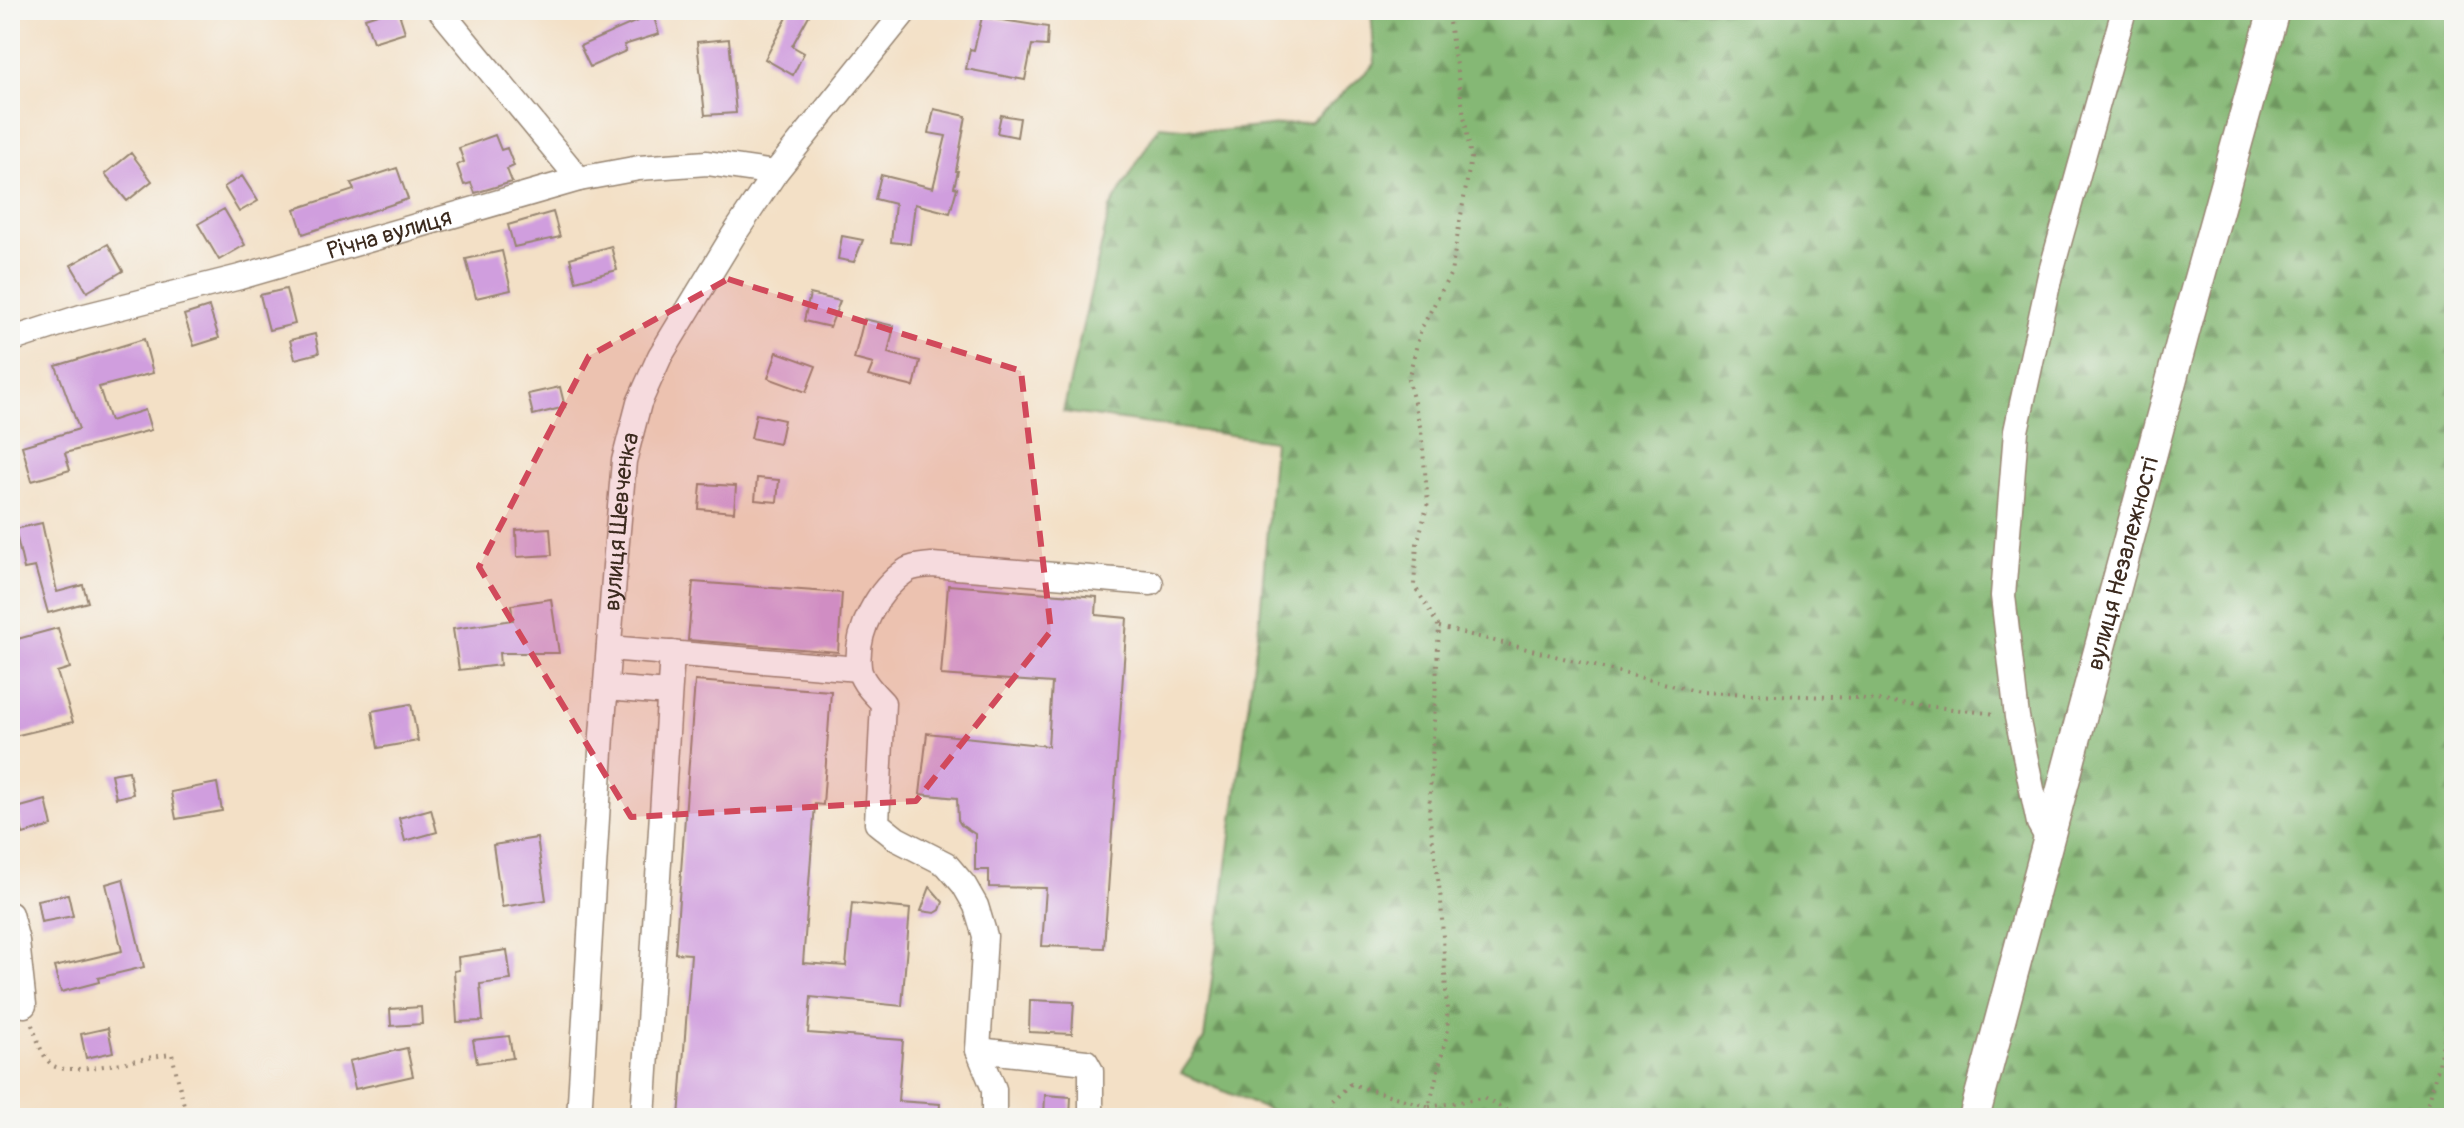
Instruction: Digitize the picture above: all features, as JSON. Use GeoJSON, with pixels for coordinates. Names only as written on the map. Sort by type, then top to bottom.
{"type":"FeatureCollection","features":[{"type":"Feature","properties":{"kind":"main road","name":"вулиця Незалежності"},"geometry":{"type":"LineString","coordinates":[[1974,1118],[2274,10]]}},
{"type":"Feature","properties":{"kind":"street"},"geometry":{"type":"LineString","coordinates":[[440,10],[579,179]]}},
{"type":"Feature","properties":{"kind":"street","name":"вулиця Шевченка"},"geometry":{"type":"LineString","coordinates":[[579,1118],[606,688],[624,461],[639,403],[660,356],[775,173],[906,10]]}},
{"type":"Feature","properties":{"kind":"street"},"geometry":{"type":"LineString","coordinates":[[2049,841],[2039,823],[2017,717],[2003,596],[2016,431],[2050,275],[2124,10]]}},
{"type":"Feature","properties":{"kind":"street","name":"Річна вулиця"},"geometry":{"type":"LineString","coordinates":[[10,340],[81,317],[240,277],[579,179],[639,168],[707,163],[775,173]]}},
{"type":"Feature","properties":{"kind":"street"},"geometry":{"type":"LineString","coordinates":[[994,1118],[994,1089],[978,1050],[985,936],[976,906],[964,885],[946,864],[897,839],[877,823],[883,703],[868,688],[858,669],[862,635],[874,603],[909,569],[932,565],[1151,583]]}},
{"type":"Feature","properties":{"kind":"street"},"geometry":{"type":"LineString","coordinates":[[609,648],[858,669]]}},
{"type":"Feature","properties":{"kind":"street"},"geometry":{"type":"LineString","coordinates":[[643,1118],[672,653]]}},
{"type":"Feature","properties":{"kind":"street"},"geometry":{"type":"LineString","coordinates":[[606,688],[669,693]]}},
{"type":"Feature","properties":{"kind":"street"},"geometry":{"type":"LineString","coordinates":[[10,914],[17,941],[24,1005]]}},
{"type":"Feature","properties":{"kind":"street"},"geometry":{"type":"LineString","coordinates":[[978,1050],[1086,1062],[1091,1071],[1091,1118]]}},
{"type":"Feature","properties":{"kind":"path"},"geometry":{"type":"LineString","coordinates":[[1429,1107],[1448,1030],[1441,900],[1429,814],[1439,627],[1414,585],[1417,544],[1428,503],[1421,430],[1408,379],[1421,329],[1451,273],[1471,158],[1447,10]]}},
{"type":"Feature","properties":{"kind":"path"},"geometry":{"type":"LineString","coordinates":[[1439,627],[1699,692],[1857,698],[2017,717]]}},
{"type":"Feature","properties":{"kind":"path"},"geometry":{"type":"LineString","coordinates":[[2425,1118],[2454,998]]}},
{"type":"Feature","properties":{"kind":"path"},"geometry":{"type":"LineString","coordinates":[[24,1005],[44,1054],[50,1063],[61,1069],[106,1066],[172,1054],[187,1118]]}},
{"type":"Feature","properties":{"kind":"path"},"geometry":{"type":"LineString","coordinates":[[1333,1118],[1332,1103],[1351,1084],[1429,1107],[1483,1098],[1521,1118]]}},
{"type":"Feature","properties":{"kind":"highlighted area"},"geometry":{"type":"Polygon","coordinates":[[[728,279],[1021,371],[1051,631],[916,801],[631,817],[479,567],[589,356],[728,279]]]}},
{"type":"Feature","properties":{"kind":"green space"},"geometry":{"type":"Polygon","coordinates":[[[1371,10],[2454,10],[2454,1118],[1287,1118],[1181,1073],[1204,1039],[1260,617],[1274,441],[1063,412],[1110,208],[1159,126],[1218,131],[1311,122],[1375,64],[1371,10]]]}},
{"type":"Feature","properties":{"kind":"building"},"geometry":{"type":"Polygon","coordinates":[[[398,10],[405,32],[373,42],[365,18],[398,10]]]}},
{"type":"Feature","properties":{"kind":"building"},"geometry":{"type":"Polygon","coordinates":[[[791,10],[812,10],[792,46],[804,53],[793,75],[765,59],[791,10]]]}},
{"type":"Feature","properties":{"kind":"building"},"geometry":{"type":"Polygon","coordinates":[[[653,14],[659,34],[624,45],[626,51],[590,67],[580,46],[653,14]]]}},
{"type":"Feature","properties":{"kind":"building"},"geometry":{"type":"Polygon","coordinates":[[[982,17],[1048,27],[1047,46],[1032,45],[1025,80],[966,69],[982,17]]]}},
{"type":"Feature","properties":{"kind":"building"},"geometry":{"type":"Polygon","coordinates":[[[729,39],[736,113],[705,115],[697,42],[729,39]]]}},
{"type":"Feature","properties":{"kind":"building"},"geometry":{"type":"Polygon","coordinates":[[[934,109],[966,116],[954,187],[957,188],[950,213],[915,204],[910,244],[891,242],[895,204],[875,199],[881,175],[933,188],[946,136],[929,133],[934,109]]]}},
{"type":"Feature","properties":{"kind":"building"},"geometry":{"type":"Polygon","coordinates":[[[1001,115],[1020,118],[1017,137],[997,133],[1001,115]]]}},
{"type":"Feature","properties":{"kind":"building"},"geometry":{"type":"Polygon","coordinates":[[[495,135],[501,150],[507,148],[514,166],[507,169],[512,182],[475,193],[471,183],[464,185],[457,165],[464,162],[459,148],[495,135]]]}},
{"type":"Feature","properties":{"kind":"building"},"geometry":{"type":"Polygon","coordinates":[[[131,153],[152,181],[127,201],[105,174],[131,153]]]}},
{"type":"Feature","properties":{"kind":"building"},"geometry":{"type":"Polygon","coordinates":[[[397,168],[408,199],[303,234],[295,209],[354,190],[351,183],[397,168]]]}},
{"type":"Feature","properties":{"kind":"building"},"geometry":{"type":"Polygon","coordinates":[[[242,176],[258,201],[239,212],[224,187],[242,176]]]}},
{"type":"Feature","properties":{"kind":"building"},"geometry":{"type":"Polygon","coordinates":[[[224,209],[245,245],[219,260],[198,224],[224,209]]]}},
{"type":"Feature","properties":{"kind":"building"},"geometry":{"type":"Polygon","coordinates":[[[553,212],[560,237],[514,247],[508,225],[553,212]]]}},
{"type":"Feature","properties":{"kind":"building"},"geometry":{"type":"Polygon","coordinates":[[[842,236],[863,240],[854,262],[838,259],[842,236]]]}},
{"type":"Feature","properties":{"kind":"building"},"geometry":{"type":"Polygon","coordinates":[[[108,244],[123,271],[87,292],[71,265],[108,244]]]}},
{"type":"Feature","properties":{"kind":"building"},"geometry":{"type":"Polygon","coordinates":[[[611,246],[617,270],[576,281],[570,258],[611,246]]]}},
{"type":"Feature","properties":{"kind":"building"},"geometry":{"type":"Polygon","coordinates":[[[502,251],[511,290],[476,298],[466,259],[502,251]]]}},
{"type":"Feature","properties":{"kind":"building"},"geometry":{"type":"Polygon","coordinates":[[[286,289],[295,324],[269,330],[260,295],[286,289]]]}},
{"type":"Feature","properties":{"kind":"building"},"geometry":{"type":"Polygon","coordinates":[[[810,294],[840,301],[830,327],[804,321],[810,294]]]}},
{"type":"Feature","properties":{"kind":"building"},"geometry":{"type":"Polygon","coordinates":[[[209,307],[219,338],[194,346],[184,315],[209,307]]]}},
{"type":"Feature","properties":{"kind":"building"},"geometry":{"type":"Polygon","coordinates":[[[864,319],[894,326],[888,353],[920,361],[914,387],[868,376],[873,364],[854,359],[864,319]]]}},
{"type":"Feature","properties":{"kind":"building"},"geometry":{"type":"Polygon","coordinates":[[[315,334],[319,353],[295,359],[290,340],[315,334]]]}},
{"type":"Feature","properties":{"kind":"building"},"geometry":{"type":"Polygon","coordinates":[[[144,339],[153,373],[99,387],[110,421],[145,410],[151,430],[65,453],[70,470],[32,481],[22,446],[79,429],[56,366],[144,339]]]}},
{"type":"Feature","properties":{"kind":"building"},"geometry":{"type":"Polygon","coordinates":[[[777,352],[816,366],[806,392],[768,378],[777,352]]]}},
{"type":"Feature","properties":{"kind":"building"},"geometry":{"type":"Polygon","coordinates":[[[560,387],[565,407],[533,415],[528,394],[560,387]]]}},
{"type":"Feature","properties":{"kind":"building"},"geometry":{"type":"Polygon","coordinates":[[[756,414],[784,420],[779,444],[751,438],[756,414]]]}},
{"type":"Feature","properties":{"kind":"building"},"geometry":{"type":"Polygon","coordinates":[[[757,478],[779,480],[777,502],[755,500],[757,478]]]}},
{"type":"Feature","properties":{"kind":"building"},"geometry":{"type":"Polygon","coordinates":[[[701,484],[736,486],[734,512],[699,509],[701,484]]]}},
{"type":"Feature","properties":{"kind":"building"},"geometry":{"type":"Polygon","coordinates":[[[42,523],[57,592],[83,585],[88,602],[48,613],[35,567],[24,569],[15,529],[42,523]]]}},
{"type":"Feature","properties":{"kind":"building"},"geometry":{"type":"Polygon","coordinates":[[[550,528],[552,555],[517,557],[516,530],[550,528]]]}},
{"type":"Feature","properties":{"kind":"building"},"geometry":{"type":"Polygon","coordinates":[[[693,582],[842,593],[838,652],[688,640],[693,582]]]}},
{"type":"Feature","properties":{"kind":"building"},"geometry":{"type":"Polygon","coordinates":[[[948,585],[1097,597],[1096,615],[1127,618],[1104,948],[1042,946],[1046,888],[989,887],[989,870],[975,870],[975,834],[958,820],[957,798],[920,794],[927,733],[1048,746],[1052,683],[941,675],[948,585]]]}},
{"type":"Feature","properties":{"kind":"building"},"geometry":{"type":"Polygon","coordinates":[[[551,599],[559,653],[499,653],[500,665],[459,670],[453,629],[513,620],[511,605],[551,599]]]}},
{"type":"Feature","properties":{"kind":"building"},"geometry":{"type":"Polygon","coordinates":[[[58,628],[70,668],[57,672],[73,722],[10,737],[10,641],[58,628]]]}},
{"type":"Feature","properties":{"kind":"building"},"geometry":{"type":"Polygon","coordinates":[[[695,681],[831,691],[823,805],[815,804],[803,963],[846,966],[852,903],[910,909],[902,1006],[811,997],[808,1033],[903,1040],[898,1101],[940,1104],[939,1118],[679,1118],[691,954],[675,953],[695,681]]]}},
{"type":"Feature","properties":{"kind":"building"},"geometry":{"type":"Polygon","coordinates":[[[411,704],[418,741],[378,748],[372,711],[411,704]]]}},
{"type":"Feature","properties":{"kind":"building"},"geometry":{"type":"Polygon","coordinates":[[[129,771],[133,794],[116,798],[111,774],[129,771]]]}},
{"type":"Feature","properties":{"kind":"building"},"geometry":{"type":"Polygon","coordinates":[[[217,783],[222,811],[176,819],[171,792],[217,783]]]}},
{"type":"Feature","properties":{"kind":"building"},"geometry":{"type":"Polygon","coordinates":[[[46,800],[52,826],[23,834],[17,808],[46,800]]]}},
{"type":"Feature","properties":{"kind":"building"},"geometry":{"type":"Polygon","coordinates":[[[431,809],[437,832],[405,841],[399,818],[431,809]]]}},
{"type":"Feature","properties":{"kind":"building"},"geometry":{"type":"Polygon","coordinates":[[[537,838],[546,900],[502,907],[493,845],[537,838]]]}},
{"type":"Feature","properties":{"kind":"building"},"geometry":{"type":"Polygon","coordinates":[[[123,879],[144,967],[98,978],[99,982],[61,992],[54,967],[122,951],[106,884],[123,879]]]}},
{"type":"Feature","properties":{"kind":"building"},"geometry":{"type":"Polygon","coordinates":[[[930,887],[943,902],[935,913],[921,911],[930,887]]]}},
{"type":"Feature","properties":{"kind":"building"},"geometry":{"type":"Polygon","coordinates":[[[68,894],[73,916],[41,922],[37,900],[68,894]]]}},
{"type":"Feature","properties":{"kind":"building"},"geometry":{"type":"Polygon","coordinates":[[[507,950],[511,980],[480,984],[483,1021],[457,1022],[454,971],[459,970],[458,957],[507,950]]]}},
{"type":"Feature","properties":{"kind":"building"},"geometry":{"type":"Polygon","coordinates":[[[1030,1000],[1074,1002],[1072,1034],[1029,1032],[1030,1000]]]}},
{"type":"Feature","properties":{"kind":"building"},"geometry":{"type":"Polygon","coordinates":[[[421,1007],[422,1024],[391,1026],[390,1009],[421,1007]]]}},
{"type":"Feature","properties":{"kind":"building"},"geometry":{"type":"Polygon","coordinates":[[[108,1028],[113,1052],[86,1058],[81,1034],[108,1028]]]}},
{"type":"Feature","properties":{"kind":"building"},"geometry":{"type":"Polygon","coordinates":[[[509,1036],[513,1058],[477,1063],[473,1040],[509,1036]]]}},
{"type":"Feature","properties":{"kind":"building"},"geometry":{"type":"Polygon","coordinates":[[[407,1048],[413,1076],[355,1089],[349,1061],[407,1048]]]}},
{"type":"Feature","properties":{"kind":"building"},"geometry":{"type":"Polygon","coordinates":[[[1045,1095],[1071,1097],[1070,1118],[1044,1118],[1045,1095]]]}}]}
